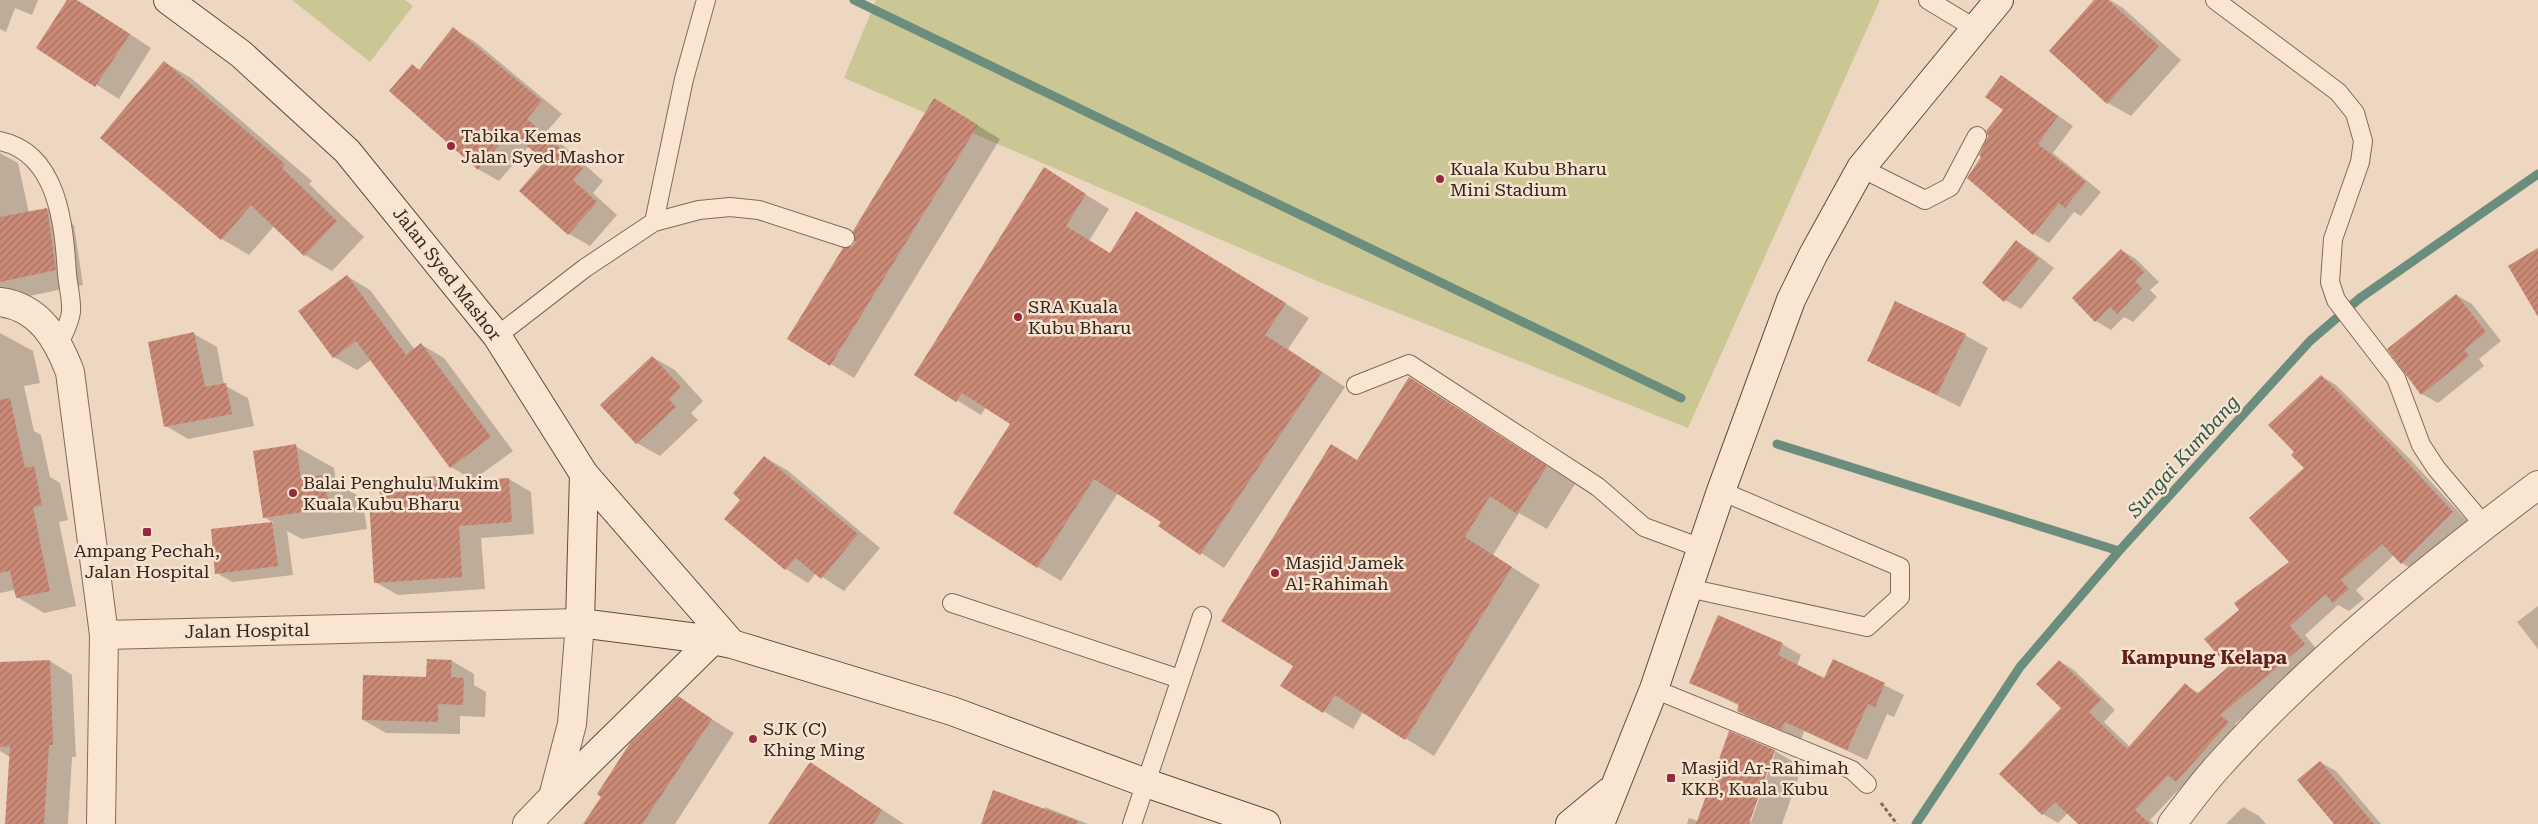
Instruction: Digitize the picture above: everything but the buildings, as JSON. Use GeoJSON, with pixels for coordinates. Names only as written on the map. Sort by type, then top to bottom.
{"type":"FeatureCollection","features":[{"type":"Feature","properties":{"kind":"street","name":"Jalan Syed Mashor"},"geometry":{"type":"LineString","coordinates":[[168,0],[240,54],[347,151],[497,336],[584,474],[722,642]]}},
{"type":"Feature","properties":{"kind":"street"},"geometry":{"type":"LineString","coordinates":[[1600,824],[1654,689],[1721,491],[1791,300],[1813,255],[1861,168],[1999,0]]}},
{"type":"Feature","properties":{"kind":"street"},"geometry":{"type":"LineString","coordinates":[[0,302],[32,313],[49,329],[59,344],[70,372],[104,635],[101,824]]}},
{"type":"Feature","properties":{"kind":"street"},"geometry":{"type":"LineString","coordinates":[[553,797],[572,724],[580,623],[584,474]]}},
{"type":"Feature","properties":{"kind":"street"},"geometry":{"type":"LineString","coordinates":[[2172,824],[2221,762],[2317,666],[2484,525],[2538,485]]}},
{"type":"Feature","properties":{"kind":"street","name":"Jalan Hospital"},"geometry":{"type":"LineString","coordinates":[[104,635],[580,623],[722,642],[952,711],[1146,783],[1266,824]]}},
{"type":"Feature","properties":{"kind":"street"},"geometry":{"type":"LineString","coordinates":[[527,824],[553,797],[722,642]]}},
{"type":"Feature","properties":{"kind":"street"},"geometry":{"type":"LineString","coordinates":[[1570,824],[1591,809],[1617,785]]}},
{"type":"Feature","properties":{"kind":"lane"},"geometry":{"type":"LineString","coordinates":[[654,222],[684,79],[706,0]]}},
{"type":"Feature","properties":{"kind":"lane"},"geometry":{"type":"LineString","coordinates":[[1928,0],[1976,29]]}},
{"type":"Feature","properties":{"kind":"lane"},"geometry":{"type":"LineString","coordinates":[[2215,0],[2338,92],[2355,113],[2363,141],[2360,162],[2333,239],[2330,282],[2336,300],[2396,378],[2421,444],[2436,468],[2484,525]]}},
{"type":"Feature","properties":{"kind":"lane"},"geometry":{"type":"LineString","coordinates":[[1861,168],[1925,200],[1950,187],[1977,136]]}},
{"type":"Feature","properties":{"kind":"lane"},"geometry":{"type":"LineString","coordinates":[[0,141],[17,145],[37,162],[52,189],[64,230],[71,313],[59,344]]}},
{"type":"Feature","properties":{"kind":"lane"},"geometry":{"type":"LineString","coordinates":[[497,336],[585,268],[654,222],[699,210],[730,207],[759,210],[845,238]]}},
{"type":"Feature","properties":{"kind":"lane"},"geometry":{"type":"LineString","coordinates":[[1356,385],[1408,364],[1598,487],[1644,527],[1701,548]]}},
{"type":"Feature","properties":{"kind":"lane"},"geometry":{"type":"LineString","coordinates":[[1688,588],[1867,627],[1900,597],[1900,567],[1721,491]]}},
{"type":"Feature","properties":{"kind":"lane"},"geometry":{"type":"LineString","coordinates":[[952,603],[1180,680]]}},
{"type":"Feature","properties":{"kind":"lane"},"geometry":{"type":"LineString","coordinates":[[1132,824],[1202,616]]}},
{"type":"Feature","properties":{"kind":"lane"},"geometry":{"type":"LineString","coordinates":[[1654,689],[1852,770],[1867,784]]}},
{"type":"Feature","properties":{"kind":"shaded area"},"geometry":{"type":"Polygon","coordinates":[[[292,0],[405,0],[413,6],[370,62],[292,0]]]}},
{"type":"Feature","properties":{"kind":"shaded area","name":"Kuala Kubu Bharu Mini Stadium"},"geometry":{"type":"Polygon","coordinates":[[[876,0],[1880,0],[1688,428],[1317,281],[844,78],[876,0]]]}},
{"type":"Feature","properties":{"kind":"waterway"},"geometry":{"type":"LineString","coordinates":[[854,0],[1681,398]]}},
{"type":"Feature","properties":{"kind":"waterway","name":"Sungai Kumbang"},"geometry":{"type":"LineString","coordinates":[[1916,824],[2020,667],[2119,551],[2310,341],[2360,298],[2538,174]]}},
{"type":"Feature","properties":{"kind":"waterway"},"geometry":{"type":"LineString","coordinates":[[1777,444],[2119,551]]}},
{"type":"Feature","properties":{"kind":"place","name":"Tabika Kemas Jalan Syed Mashor"},"geometry":{"type":"Point","coordinates":[451,146]}},
{"type":"Feature","properties":{"kind":"place","name":"Kuala Kubu Bharu Mini Stadium"},"geometry":{"type":"Point","coordinates":[1440,179]}},
{"type":"Feature","properties":{"kind":"place","name":"SRA Kuala Kubu Bharu"},"geometry":{"type":"Point","coordinates":[1018,317]}},
{"type":"Feature","properties":{"kind":"place","name":"Balai Penghulu Mukim Kuala Kubu Bharu"},"geometry":{"type":"Point","coordinates":[293,493]}},
{"type":"Feature","properties":{"kind":"place","name":"Ampang Pechah, Jalan Hospital"},"geometry":{"type":"Point","coordinates":[147,532]}},
{"type":"Feature","properties":{"kind":"place","name":"Masjid Jamek Al-Rahimah"},"geometry":{"type":"Point","coordinates":[1275,573]}},
{"type":"Feature","properties":{"kind":"place","name":"SJK (C) Khing Ming"},"geometry":{"type":"Point","coordinates":[753,739]}},
{"type":"Feature","properties":{"kind":"place","name":"Masjid Ar-Rahimah KKB, Kuala Kubu"},"geometry":{"type":"Point","coordinates":[1671,778]}},
{"type":"Feature","properties":{"kind":"district","name":"Kampung Kelapa"},"geometry":{"type":"Point","coordinates":[2204,657]}}]}
